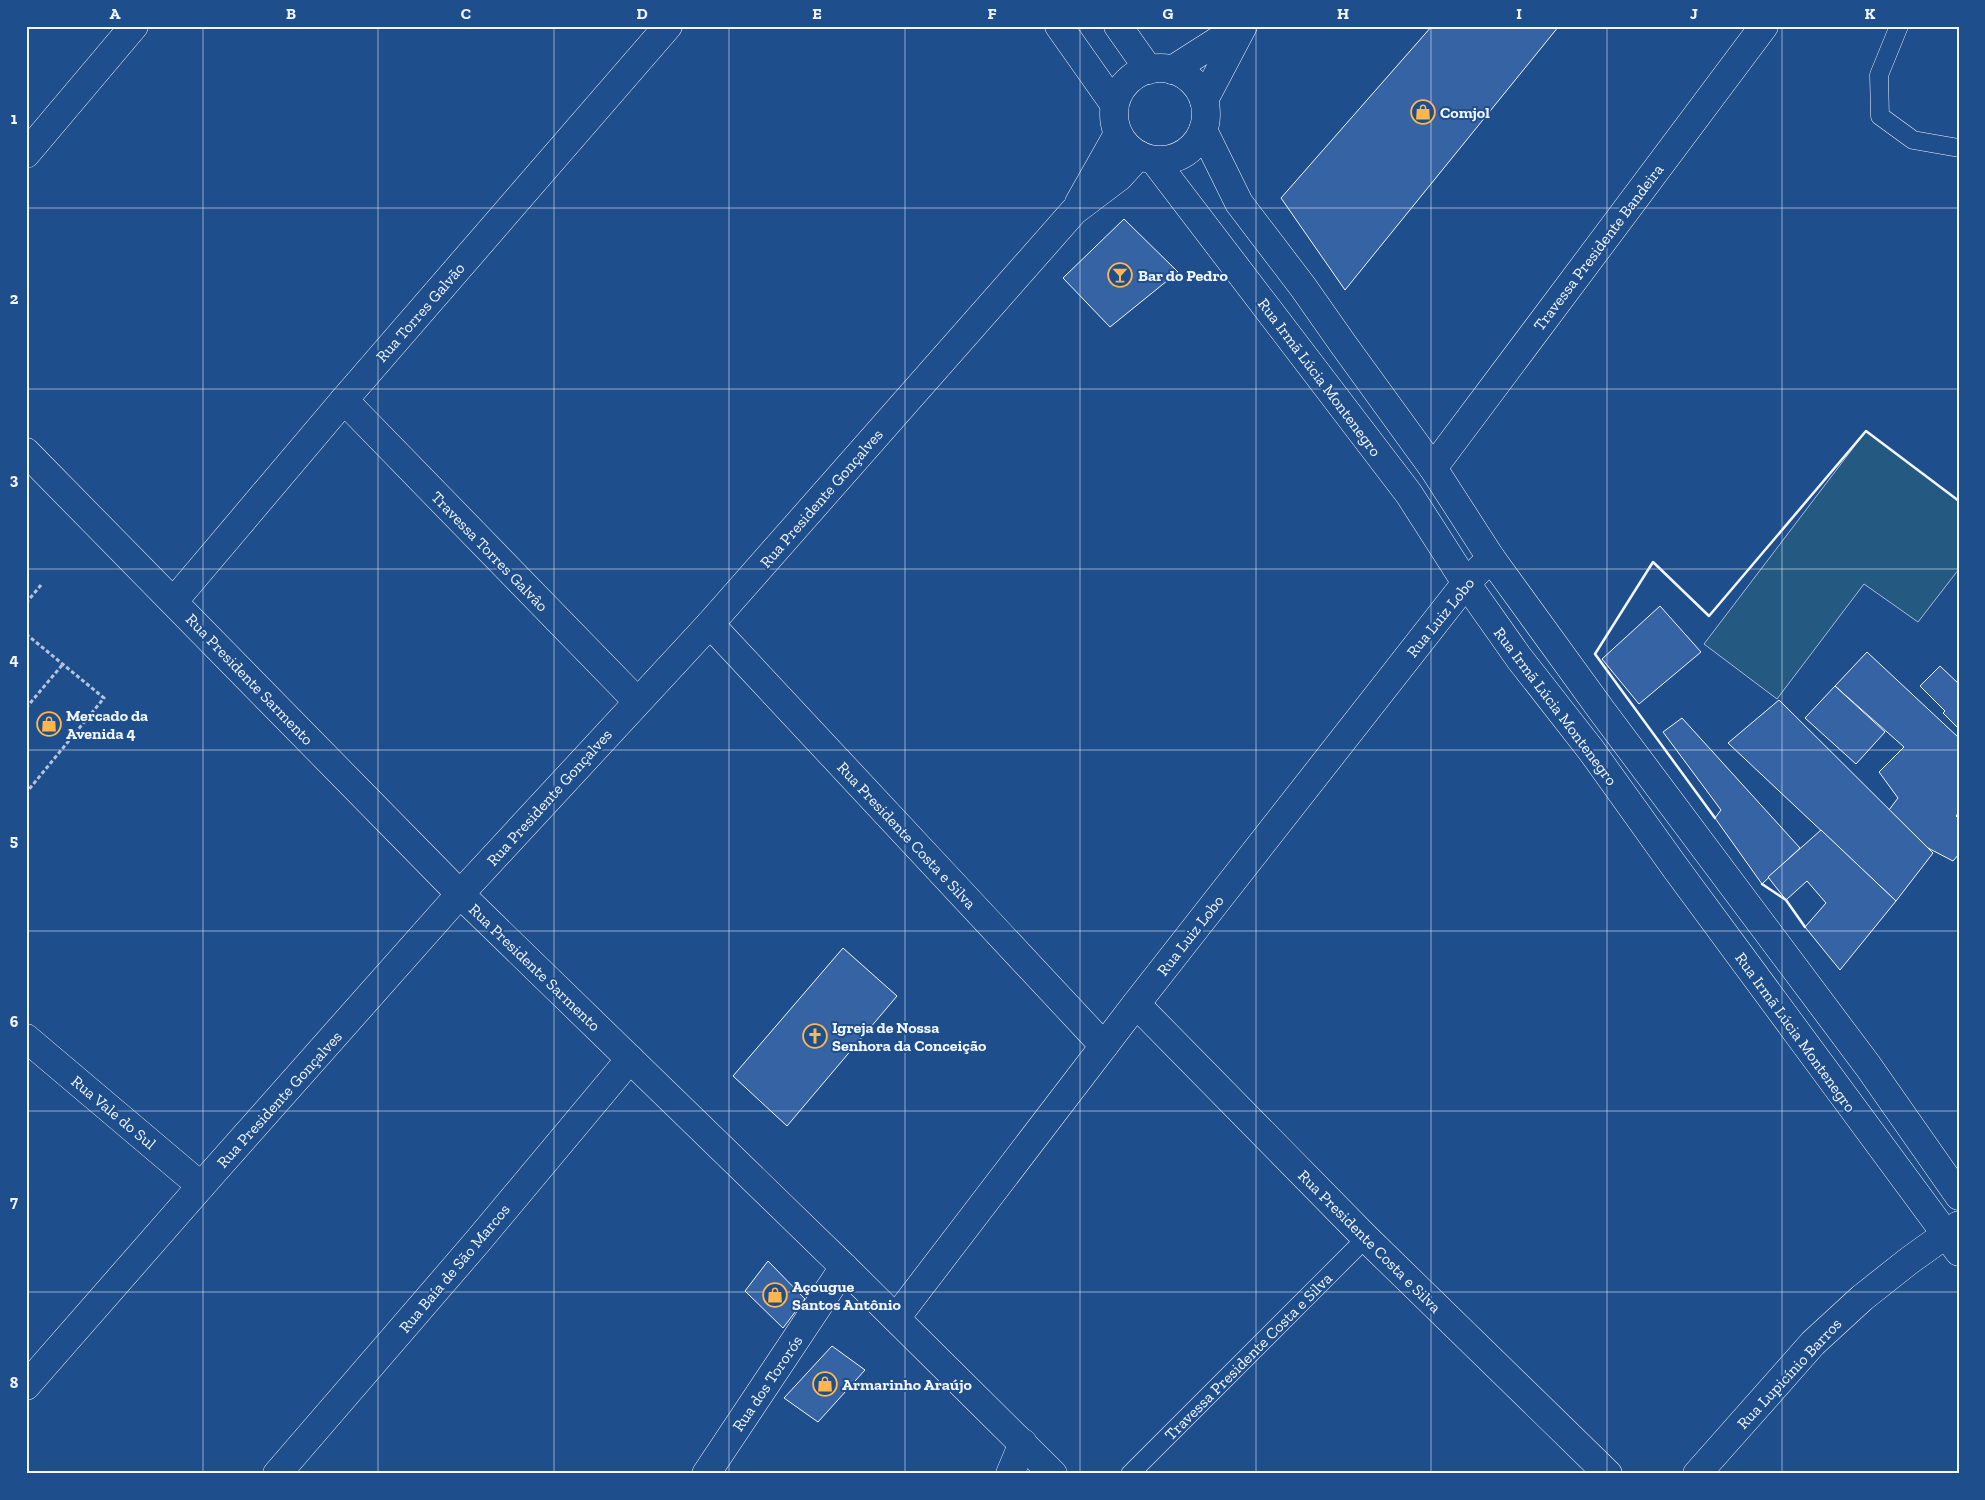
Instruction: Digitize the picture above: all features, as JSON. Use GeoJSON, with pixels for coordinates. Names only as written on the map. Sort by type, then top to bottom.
{"type":"FeatureCollection","features":[{"type":"Feature","properties":{"kind":"street"},"geometry":{"type":"LineString","coordinates":[[26,154],[134,26]]}},
{"type":"Feature","properties":{"kind":"street","name":"Rua Torres Galvão"},"geometry":{"type":"LineString","coordinates":[[174,601],[344,400],[668,26]]}},
{"type":"Feature","properties":{"kind":"street"},"geometry":{"type":"LineString","coordinates":[[1059,26],[1114,104]]}},
{"type":"Feature","properties":{"kind":"street"},"geometry":{"type":"LineString","coordinates":[[1118,26],[1161,70]]}},
{"type":"Feature","properties":{"kind":"street"},"geometry":{"type":"LineString","coordinates":[[1161,70],[1242,26]]}},
{"type":"Feature","properties":{"kind":"street"},"geometry":{"type":"LineString","coordinates":[[1204,100],[1242,26]]}},
{"type":"Feature","properties":{"kind":"street","name":"Travessa Presidente Bandeira"},"geometry":{"type":"LineString","coordinates":[[1433,468],[1764,26]]}},
{"type":"Feature","properties":{"kind":"street"},"geometry":{"type":"LineString","coordinates":[[1161,70],[1186,76],[1197,87],[1204,100],[1206,115],[1203,130],[1195,143],[1183,153],[1170,159],[1147,157],[1127,146],[1118,134],[1114,120],[1114,104],[1120,90],[1130,79],[1142,71],[1161,70]]}},
{"type":"Feature","properties":{"kind":"street","name":"Rua Irmã Lúcia Montenegro"},"geometry":{"type":"LineString","coordinates":[[1203,130],[1238,203],[1304,287],[1433,468],[1491,558],[1624,741],[1868,1066],[1959,1196]]}},
{"type":"Feature","properties":{"kind":"street","name":"Rua Presidente Gonçalves"},"geometry":{"type":"LineString","coordinates":[[1074,211],[1118,134]]}},
{"type":"Feature","properties":{"kind":"street","name":"Rua Irmã Lúcia Montenegro"},"geometry":{"type":"LineString","coordinates":[[1147,157],[1409,494],[1466,583],[1519,658],[1590,750],[1677,870],[1954,1237]]}},
{"type":"Feature","properties":{"kind":"street","name":"Rua Presidente Gonçalves"},"geometry":{"type":"LineString","coordinates":[[26,1386],[460,894],[710,624],[1074,211],[1147,157]]}},
{"type":"Feature","properties":{"kind":"street","name":"Travessa Torres Galvâo"},"geometry":{"type":"LineString","coordinates":[[344,400],[637,701]]}},
{"type":"Feature","properties":{"kind":"street","name":"Rua Presidente Sarmento"},"geometry":{"type":"LineString","coordinates":[[26,452],[460,894],[844,1266],[1053,1474]]}},
{"type":"Feature","properties":{"kind":"street","name":"Rua Luiz Lobo"},"geometry":{"type":"LineString","coordinates":[[896,1318],[1136,1004],[1466,583],[1491,558]]}},
{"type":"Feature","properties":{"kind":"street","name":"Rua Presidente Costa e Silva"},"geometry":{"type":"LineString","coordinates":[[710,624],[1104,1046]]}},
{"type":"Feature","properties":{"kind":"street","name":"Rua Presidente Costa e Silva"},"geometry":{"type":"LineString","coordinates":[[1136,1004],[1366,1238],[1608,1474]]}},
{"type":"Feature","properties":{"kind":"street","name":"Rua Vale do Sul"},"geometry":{"type":"LineString","coordinates":[[26,1038],[201,1186]]}},
{"type":"Feature","properties":{"kind":"street","name":"Rua Baía de São Marcos"},"geometry":{"type":"LineString","coordinates":[[277,1474],[478,1241],[630,1059]]}},
{"type":"Feature","properties":{"kind":"street","name":"Rua Lupicínio Barros"},"geometry":{"type":"LineString","coordinates":[[1697,1474],[1813,1343],[1862,1298],[1910,1260],[1954,1237]]}},
{"type":"Feature","properties":{"kind":"street","name":"Rua dos Tororós"},"geometry":{"type":"LineString","coordinates":[[706,1474],[844,1266]]}},
{"type":"Feature","properties":{"kind":"street"},"geometry":{"type":"LineString","coordinates":[[1010,1474],[1023,1443]]}},
{"type":"Feature","properties":{"kind":"lane"},"geometry":{"type":"LineString","coordinates":[[1899,26],[1879,75],[1880,116],[1913,140],[1959,148]]}},
{"type":"Feature","properties":{"kind":"lane","name":"Travessa Presidente Costa e Silva"},"geometry":{"type":"LineString","coordinates":[[1130,1474],[1366,1238]]}},
{"type":"Feature","properties":{"kind":"path"},"geometry":{"type":"LineString","coordinates":[[26,603],[41,585]]}},
{"type":"Feature","properties":{"kind":"path"},"geometry":{"type":"LineString","coordinates":[[26,634],[104,698],[26,793]]}},
{"type":"Feature","properties":{"kind":"path"},"geometry":{"type":"LineString","coordinates":[[26,708],[63,664]]}},
{"type":"Feature","properties":{"kind":"shaded area"},"geometry":{"type":"Polygon","coordinates":[[[1866,431],[1959,501],[1959,569],[1918,622],[1864,584],[1777,699],[1704,644],[1866,431]]]}},
{"type":"Feature","properties":{"kind":"building","name":"Comjol"},"geometry":{"type":"Polygon","coordinates":[[[1432,26],[1559,26],[1345,290],[1281,198],[1432,26]]]}},
{"type":"Feature","properties":{"kind":"building","name":"Bar do Pedro"},"geometry":{"type":"Polygon","coordinates":[[[1124,219],[1178,272],[1110,327],[1063,278],[1124,219]]]}},
{"type":"Feature","properties":{"kind":"building"},"geometry":{"type":"Polygon","coordinates":[[[1660,606],[1701,652],[1639,704],[1602,659],[1660,606]]]}},
{"type":"Feature","properties":{"kind":"building"},"geometry":{"type":"Polygon","coordinates":[[[1867,652],[1959,738],[1959,812],[1956,816],[1959,819],[1959,854],[1953,861],[1928,848],[1889,810],[1898,798],[1879,772],[1904,747],[1835,686],[1867,652]]]}},
{"type":"Feature","properties":{"kind":"building"},"geometry":{"type":"Polygon","coordinates":[[[1940,666],[1959,684],[1959,729],[1943,713],[1945,711],[1920,686],[1940,666]]]}},
{"type":"Feature","properties":{"kind":"building"},"geometry":{"type":"Polygon","coordinates":[[[1835,686],[1885,732],[1856,764],[1805,718],[1835,686]]]}},
{"type":"Feature","properties":{"kind":"building"},"geometry":{"type":"Polygon","coordinates":[[[1779,700],[1933,853],[1896,901],[1728,743],[1779,700]]]}},
{"type":"Feature","properties":{"kind":"building"},"geometry":{"type":"Polygon","coordinates":[[[1682,718],[1800,848],[1762,884],[1715,818],[1721,810],[1663,732],[1682,718]]]}},
{"type":"Feature","properties":{"kind":"building"},"geometry":{"type":"Polygon","coordinates":[[[1821,830],[1896,901],[1840,970],[1805,927],[1826,903],[1807,881],[1786,900],[1768,877],[1821,830]]]}},
{"type":"Feature","properties":{"kind":"building","name":"Igreja de Nossa Senhora da Conceição"},"geometry":{"type":"Polygon","coordinates":[[[843,948],[897,996],[787,1126],[733,1076],[843,948]]]}},
{"type":"Feature","properties":{"kind":"building","name":"Açougue Santos Antônio"},"geometry":{"type":"Polygon","coordinates":[[[768,1261],[805,1299],[783,1328],[745,1291],[768,1261]]]}},
{"type":"Feature","properties":{"kind":"building","name":"Armarinho Araújo"},"geometry":{"type":"Polygon","coordinates":[[[832,1346],[865,1370],[818,1422],[784,1398],[832,1346]]]}},
{"type":"Feature","properties":{"kind":"wall"},"geometry":{"type":"LineString","coordinates":[[1715,818],[1595,654],[1653,562],[1709,616],[1866,431],[1959,501]]}},
{"type":"Feature","properties":{"kind":"wall"},"geometry":{"type":"LineString","coordinates":[[1762,884],[1786,900],[1805,927]]}},
{"type":"Feature","properties":{"kind":"place","name":"Comjol"},"geometry":{"type":"Point","coordinates":[1423,112]}},
{"type":"Feature","properties":{"kind":"place","name":"Bar do Pedro"},"geometry":{"type":"Point","coordinates":[1120,275]}},
{"type":"Feature","properties":{"kind":"place","name":"Mercado da Avenida 4"},"geometry":{"type":"Point","coordinates":[49,724]}},
{"type":"Feature","properties":{"kind":"place","name":"Igreja de Nossa Senhora da Conceição"},"geometry":{"type":"Point","coordinates":[815,1036]}},
{"type":"Feature","properties":{"kind":"place","name":"Açougue Santos Antônio"},"geometry":{"type":"Point","coordinates":[775,1295]}},
{"type":"Feature","properties":{"kind":"place","name":"Armarinho Araújo"},"geometry":{"type":"Point","coordinates":[825,1384]}}]}
